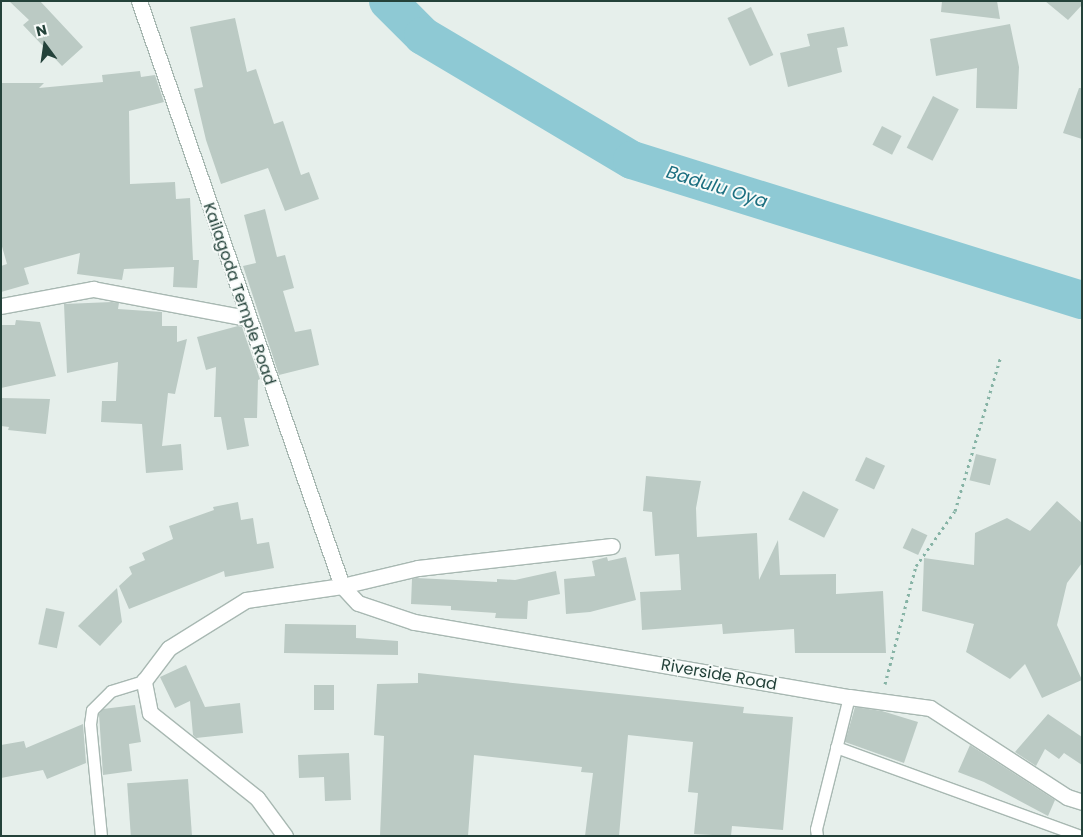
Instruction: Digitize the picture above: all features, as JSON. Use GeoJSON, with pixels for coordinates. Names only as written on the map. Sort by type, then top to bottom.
{"type":"FeatureCollection","features":[{"type":"Feature","properties":{"kind":"street","name":"Kailagoda Temple Road"},"geometry":{"type":"LineString","coordinates":[[139,1],[247,318],[342,586]]}},
{"type":"Feature","properties":{"kind":"street"},"geometry":{"type":"LineString","coordinates":[[1,306],[92,289],[247,318]]}},
{"type":"Feature","properties":{"kind":"street"},"geometry":{"type":"LineString","coordinates":[[285,836],[257,798],[150,713],[144,681],[169,648],[246,600],[342,586],[418,568],[612,546]]}},
{"type":"Feature","properties":{"kind":"street","name":"Riverside Road"},"geometry":{"type":"LineString","coordinates":[[342,586],[358,603],[414,622],[849,697],[930,708],[1067,797],[1082,802]]}},
{"type":"Feature","properties":{"kind":"lane"},"geometry":{"type":"LineString","coordinates":[[100,836],[90,724],[92,710],[111,691],[144,681]]}},
{"type":"Feature","properties":{"kind":"lane"},"geometry":{"type":"LineString","coordinates":[[817,836],[816,829],[849,697]]}},
{"type":"Feature","properties":{"kind":"lane"},"geometry":{"type":"LineString","coordinates":[[836,746],[1080,836]]}},
{"type":"Feature","properties":{"kind":"path"},"geometry":{"type":"LineString","coordinates":[[880,701],[916,566],[955,511],[1001,356]]}},
{"type":"Feature","properties":{"kind":"building"},"geometry":{"type":"Polygon","coordinates":[[[9,1],[40,1],[83,47],[62,66],[23,25],[29,20],[9,1]]]}},
{"type":"Feature","properties":{"kind":"building"},"geometry":{"type":"Polygon","coordinates":[[[942,1],[997,1],[1000,19],[941,12],[942,1]]]}},
{"type":"Feature","properties":{"kind":"building"},"geometry":{"type":"Polygon","coordinates":[[[1045,1],[1082,1],[1082,5],[1068,20],[1045,1]]]}},
{"type":"Feature","properties":{"kind":"building"},"geometry":{"type":"Polygon","coordinates":[[[751,7],[773,55],[750,66],[727,18],[751,7]]]}},
{"type":"Feature","properties":{"kind":"building"},"geometry":{"type":"Polygon","coordinates":[[[235,18],[247,72],[256,69],[274,124],[283,121],[301,175],[309,172],[319,199],[285,211],[268,168],[221,184],[206,140],[194,89],[203,87],[190,27],[235,18]]]}},
{"type":"Feature","properties":{"kind":"building"},"geometry":{"type":"Polygon","coordinates":[[[1010,24],[1019,67],[1017,109],[976,108],[977,68],[936,76],[930,39],[1010,24]]]}},
{"type":"Feature","properties":{"kind":"building"},"geometry":{"type":"Polygon","coordinates":[[[844,27],[848,46],[837,48],[842,72],[788,87],[780,53],[810,46],[807,34],[844,27]]]}},
{"type":"Feature","properties":{"kind":"building"},"geometry":{"type":"Polygon","coordinates":[[[140,71],[141,77],[155,75],[164,102],[129,111],[130,184],[175,182],[176,199],[190,198],[193,260],[199,260],[197,288],[173,287],[174,267],[124,269],[122,280],[77,274],[80,253],[24,268],[29,284],[1,292],[1,266],[7,264],[1,243],[1,83],[44,83],[39,88],[103,82],[102,75],[140,71]]]}},
{"type":"Feature","properties":{"kind":"building"},"geometry":{"type":"Polygon","coordinates":[[[1079,88],[1082,88],[1082,139],[1063,133],[1079,88]]]}},
{"type":"Feature","properties":{"kind":"building"},"geometry":{"type":"Polygon","coordinates":[[[933,96],[959,109],[933,161],[907,148],[933,96]]]}},
{"type":"Feature","properties":{"kind":"building"},"geometry":{"type":"Polygon","coordinates":[[[882,126],[902,136],[892,155],[872,145],[882,126]]]}},
{"type":"Feature","properties":{"kind":"building"},"geometry":{"type":"Polygon","coordinates":[[[265,209],[277,257],[285,255],[294,288],[283,291],[295,332],[311,329],[319,365],[279,375],[243,266],[256,263],[244,215],[265,209]]]}},
{"type":"Feature","properties":{"kind":"building"},"geometry":{"type":"Polygon","coordinates":[[[119,303],[118,309],[162,312],[162,326],[177,326],[177,342],[187,339],[175,394],[168,393],[162,446],[181,444],[183,470],[146,473],[142,424],[101,422],[102,401],[116,401],[118,362],[67,373],[64,304],[119,303]]]}},
{"type":"Feature","properties":{"kind":"building"},"geometry":{"type":"Polygon","coordinates":[[[16,320],[40,322],[56,376],[1,388],[1,325],[15,325],[16,320]]]}},
{"type":"Feature","properties":{"kind":"building"},"geometry":{"type":"Polygon","coordinates":[[[238,326],[242,327],[260,379],[258,380],[257,418],[244,418],[249,446],[227,450],[221,417],[214,417],[216,367],[206,370],[197,337],[238,326]]]}},
{"type":"Feature","properties":{"kind":"building"},"geometry":{"type":"Polygon","coordinates":[[[1,398],[50,399],[46,434],[8,430],[9,427],[1,426],[1,398]]]}},
{"type":"Feature","properties":{"kind":"building"},"geometry":{"type":"Polygon","coordinates":[[[976,454],[996,459],[990,485],[969,480],[976,454]]]}},
{"type":"Feature","properties":{"kind":"building"},"geometry":{"type":"Polygon","coordinates":[[[866,457],[885,466],[874,489],[855,481],[866,457]]]}},
{"type":"Feature","properties":{"kind":"building"},"geometry":{"type":"Polygon","coordinates":[[[646,476],[701,481],[696,508],[697,537],[757,533],[759,580],[778,540],[780,575],[836,574],[836,594],[883,591],[886,653],[795,653],[794,629],[723,634],[722,624],[642,630],[640,592],[681,590],[679,554],[655,556],[652,512],[643,511],[646,476]]]}},
{"type":"Feature","properties":{"kind":"building"},"geometry":{"type":"Polygon","coordinates":[[[803,491],[839,509],[824,538],[788,520],[803,491]]]}},
{"type":"Feature","properties":{"kind":"building"},"geometry":{"type":"Polygon","coordinates":[[[1057,501],[1082,523],[1082,563],[1067,583],[1057,625],[1082,680],[1042,698],[1025,664],[1010,679],[966,652],[974,624],[922,611],[924,558],[974,565],[975,533],[1007,518],[1030,531],[1057,501]]]}},
{"type":"Feature","properties":{"kind":"building"},"geometry":{"type":"Polygon","coordinates":[[[238,502],[241,520],[253,518],[257,544],[269,542],[274,568],[225,577],[224,571],[129,609],[119,586],[132,574],[129,567],[145,560],[142,553],[173,539],[169,526],[214,510],[213,507],[238,502]]]}},
{"type":"Feature","properties":{"kind":"building"},"geometry":{"type":"Polygon","coordinates":[[[912,528],[927,535],[918,555],[903,548],[912,528]]]}},
{"type":"Feature","properties":{"kind":"building"},"geometry":{"type":"Polygon","coordinates":[[[607,557],[608,561],[626,557],[636,600],[590,612],[566,614],[564,579],[595,576],[592,561],[607,557]]]}},
{"type":"Feature","properties":{"kind":"building"},"geometry":{"type":"Polygon","coordinates":[[[556,571],[560,594],[528,601],[527,619],[495,618],[496,613],[451,610],[451,606],[411,604],[412,579],[416,578],[497,582],[497,579],[515,580],[556,571]]]}},
{"type":"Feature","properties":{"kind":"building"},"geometry":{"type":"Polygon","coordinates":[[[117,588],[122,622],[100,646],[78,626],[117,588]]]}},
{"type":"Feature","properties":{"kind":"building"},"geometry":{"type":"Polygon","coordinates":[[[46,608],[65,612],[57,648],[38,644],[46,608]]]}},
{"type":"Feature","properties":{"kind":"building"},"geometry":{"type":"Polygon","coordinates":[[[285,624],[356,625],[356,638],[398,641],[398,655],[284,653],[285,624]]]}},
{"type":"Feature","properties":{"kind":"building"},"geometry":{"type":"Polygon","coordinates":[[[186,665],[205,707],[240,703],[243,733],[196,738],[193,735],[190,701],[175,708],[160,677],[186,665]]]}},
{"type":"Feature","properties":{"kind":"building"},"geometry":{"type":"Polygon","coordinates":[[[418,673],[744,707],[743,713],[793,717],[783,830],[732,826],[731,836],[694,834],[698,793],[688,792],[693,742],[628,735],[619,836],[585,836],[593,773],[581,772],[582,767],[474,755],[468,836],[380,836],[384,736],[374,735],[377,684],[418,683],[418,673]]]}},
{"type":"Feature","properties":{"kind":"building"},"geometry":{"type":"Polygon","coordinates":[[[314,685],[334,685],[334,710],[314,710],[314,685]]]}},
{"type":"Feature","properties":{"kind":"building"},"geometry":{"type":"Polygon","coordinates":[[[135,705],[141,742],[129,744],[132,771],[103,775],[99,714],[103,709],[135,705]]]}},
{"type":"Feature","properties":{"kind":"building"},"geometry":{"type":"Polygon","coordinates":[[[855,707],[882,711],[918,722],[904,763],[845,742],[855,707]]]}},
{"type":"Feature","properties":{"kind":"building"},"geometry":{"type":"Polygon","coordinates":[[[1048,714],[1082,737],[1082,765],[1064,753],[1059,759],[1045,749],[1036,766],[1015,752],[1048,714]]]}},
{"type":"Feature","properties":{"kind":"building"},"geometry":{"type":"Polygon","coordinates":[[[83,724],[86,763],[47,779],[43,770],[1,778],[1,745],[24,741],[26,748],[83,724]]]}},
{"type":"Feature","properties":{"kind":"building"},"geometry":{"type":"Polygon","coordinates":[[[970,745],[1055,800],[1048,816],[984,782],[958,772],[970,745]]]}},
{"type":"Feature","properties":{"kind":"building"},"geometry":{"type":"Polygon","coordinates":[[[349,753],[351,800],[325,801],[324,777],[299,778],[298,755],[349,753]]]}},
{"type":"Feature","properties":{"kind":"building"},"geometry":{"type":"Polygon","coordinates":[[[188,779],[192,836],[131,836],[127,783],[188,779]]]}},
{"type":"Feature","properties":{"kind":"waterway","name":"Badulu Oya"},"geometry":{"type":"LineString","coordinates":[[388,1],[423,36],[632,160],[1082,300]]}}]}
